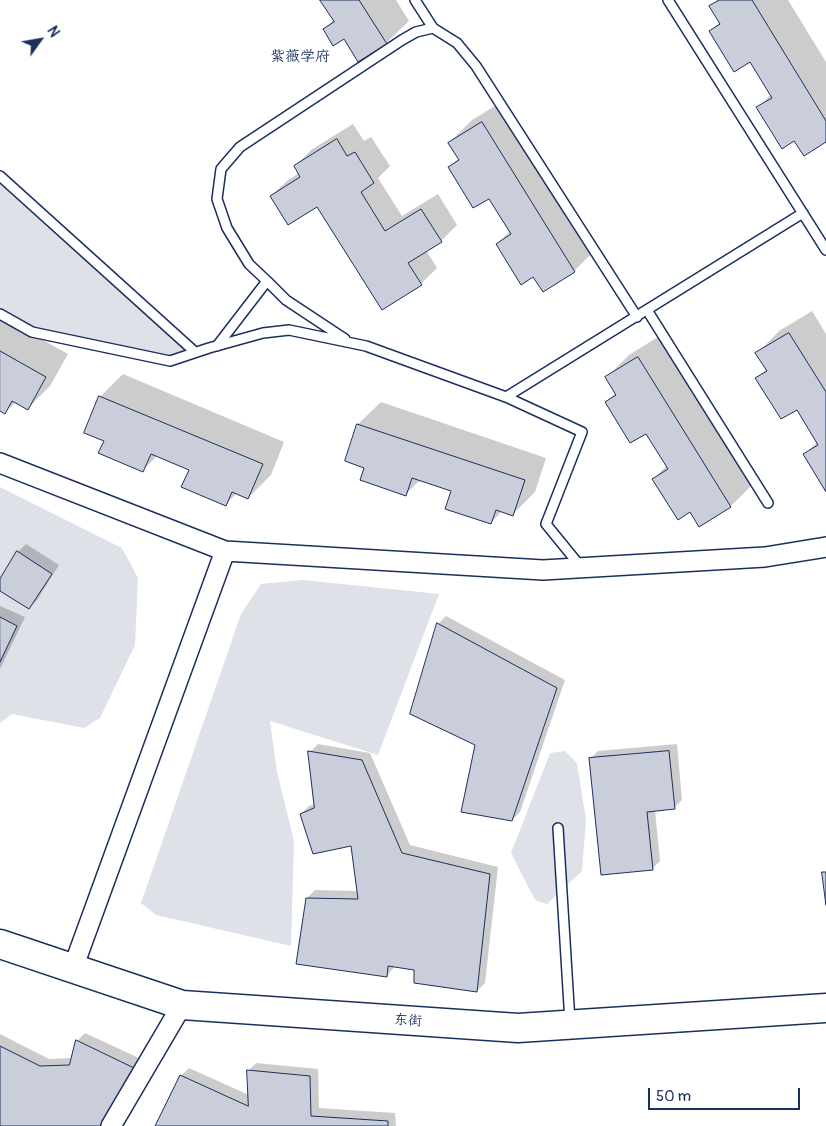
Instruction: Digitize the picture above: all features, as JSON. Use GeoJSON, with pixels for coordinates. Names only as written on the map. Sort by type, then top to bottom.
{"type":"FeatureCollection","features":[{"type":"Feature","properties":{"kind":"main road","name":"东街"},"geometry":{"type":"LineString","coordinates":[[0,944],[182,1005],[518,1028],[826,1008]]}},
{"type":"Feature","properties":{"kind":"street"},"geometry":{"type":"LineString","coordinates":[[0,463],[225,552],[543,570],[765,557],[826,547]]}},
{"type":"Feature","properties":{"kind":"street"},"geometry":{"type":"LineString","coordinates":[[73,968],[225,552]]}},
{"type":"Feature","properties":{"kind":"street"},"geometry":{"type":"LineString","coordinates":[[112,1126],[182,1005]]}},
{"type":"Feature","properties":{"kind":"lane"},"geometry":{"type":"LineString","coordinates":[[415,0],[433,28],[456,42],[476,66],[636,316]]}},
{"type":"Feature","properties":{"kind":"lane"},"geometry":{"type":"LineString","coordinates":[[668,0],[826,250]]}},
{"type":"Feature","properties":{"kind":"lane"},"geometry":{"type":"LineString","coordinates":[[351,343],[286,300],[249,264],[227,228],[216,199],[222,166],[240,148],[402,40],[416,32],[433,28]]}},
{"type":"Feature","properties":{"kind":"lane"},"geometry":{"type":"LineString","coordinates":[[0,176],[195,352]]}},
{"type":"Feature","properties":{"kind":"lane"},"geometry":{"type":"LineString","coordinates":[[506,397],[803,213]]}},
{"type":"Feature","properties":{"kind":"lane"},"geometry":{"type":"LineString","coordinates":[[217,346],[267,282]]}},
{"type":"Feature","properties":{"kind":"lane"},"geometry":{"type":"LineString","coordinates":[[647,310],[768,503]]}},
{"type":"Feature","properties":{"kind":"lane"},"geometry":{"type":"LineString","coordinates":[[0,314],[32,332],[170,361],[263,333],[289,330],[366,346],[506,397],[582,432],[546,524],[582,568]]}},
{"type":"Feature","properties":{"kind":"lane"},"geometry":{"type":"LineString","coordinates":[[558,828],[570,1025]]}},
{"type":"Feature","properties":{"kind":"shaded area"},"geometry":{"type":"Polygon","coordinates":[[[0,176],[195,352],[170,361],[32,332],[0,314],[0,176]]]}},
{"type":"Feature","properties":{"kind":"shaded area"},"geometry":{"type":"Polygon","coordinates":[[[0,487],[122,548],[138,578],[135,645],[100,718],[84,728],[12,714],[0,723],[0,487]]]}},
{"type":"Feature","properties":{"kind":"shaded area"},"geometry":{"type":"Polygon","coordinates":[[[303,580],[439,594],[378,755],[270,721],[277,772],[294,841],[291,946],[156,915],[141,903],[241,614],[261,584],[303,580]]]}},
{"type":"Feature","properties":{"kind":"shaded area"},"geometry":{"type":"Polygon","coordinates":[[[565,751],[577,763],[586,820],[582,871],[547,904],[535,900],[511,853],[550,753],[565,751]]]}},
{"type":"Feature","properties":{"kind":"building"},"geometry":{"type":"Polygon","coordinates":[[[320,0],[359,0],[387,44],[358,62],[344,39],[333,46],[323,29],[334,22],[320,0]]]}},
{"type":"Feature","properties":{"kind":"building"},"geometry":{"type":"Polygon","coordinates":[[[720,0],[752,0],[826,121],[826,142],[804,156],[794,141],[782,149],[756,107],[772,98],[750,62],[734,72],[709,31],[720,24],[709,6],[720,0]]]}},
{"type":"Feature","properties":{"kind":"building"},"geometry":{"type":"Polygon","coordinates":[[[482,122],[575,272],[543,292],[533,277],[521,285],[496,244],[511,234],[489,199],[473,208],[448,167],[459,160],[448,143],[482,122]]]}},
{"type":"Feature","properties":{"kind":"building"},"geometry":{"type":"Polygon","coordinates":[[[337,139],[347,156],[355,152],[374,183],[361,192],[385,231],[421,209],[442,242],[408,263],[422,285],[382,310],[317,207],[288,225],[270,196],[300,177],[294,166],[337,139]]]}},
{"type":"Feature","properties":{"kind":"building"},"geometry":{"type":"Polygon","coordinates":[[[789,333],[826,392],[826,492],[803,454],[818,445],[797,410],[781,419],[755,378],[767,371],[755,353],[789,333]]]}},
{"type":"Feature","properties":{"kind":"building"},"geometry":{"type":"Polygon","coordinates":[[[0,351],[46,377],[28,410],[12,401],[5,414],[0,411],[0,351]]]}},
{"type":"Feature","properties":{"kind":"building"},"geometry":{"type":"Polygon","coordinates":[[[638,357],[731,507],[699,527],[690,512],[678,520],[652,479],[668,469],[646,434],[630,443],[605,402],[616,395],[605,377],[638,357]]]}},
{"type":"Feature","properties":{"kind":"building"},"geometry":{"type":"Polygon","coordinates":[[[99,396],[263,464],[248,499],[232,492],[226,506],[181,487],[189,470],[151,454],[143,472],[98,453],[104,441],[84,433],[99,396]]]}},
{"type":"Feature","properties":{"kind":"building"},"geometry":{"type":"Polygon","coordinates":[[[357,424],[525,480],[513,516],[496,510],[491,524],[445,509],[451,491],[412,478],[406,496],[360,480],[364,468],[345,461],[357,424]]]}},
{"type":"Feature","properties":{"kind":"building"},"geometry":{"type":"Polygon","coordinates":[[[17,551],[52,574],[29,609],[0,591],[0,579],[17,551]]]}},
{"type":"Feature","properties":{"kind":"building"},"geometry":{"type":"Polygon","coordinates":[[[0,617],[17,626],[0,662],[0,617]]]}},
{"type":"Feature","properties":{"kind":"building"},"geometry":{"type":"Polygon","coordinates":[[[437,623],[557,688],[512,821],[461,812],[475,745],[410,714],[437,623]]]}},
{"type":"Feature","properties":{"kind":"building"},"geometry":{"type":"Polygon","coordinates":[[[308,751],[362,760],[402,853],[490,874],[477,992],[414,983],[414,970],[388,966],[387,977],[296,964],[306,898],[358,899],[351,846],[313,854],[300,814],[314,808],[308,751]]]}},
{"type":"Feature","properties":{"kind":"building"},"geometry":{"type":"Polygon","coordinates":[[[669,751],[675,809],[647,812],[653,870],[601,875],[589,758],[669,751]]]}},
{"type":"Feature","properties":{"kind":"building"},"geometry":{"type":"Polygon","coordinates":[[[822,872],[826,872],[826,905],[822,872]]]}},
{"type":"Feature","properties":{"kind":"building"},"geometry":{"type":"Polygon","coordinates":[[[76,1040],[134,1068],[100,1126],[0,1126],[0,1046],[40,1066],[69,1065],[76,1040]]]}},
{"type":"Feature","properties":{"kind":"building"},"geometry":{"type":"Polygon","coordinates":[[[247,1070],[310,1076],[311,1116],[388,1121],[388,1126],[155,1126],[180,1075],[248,1106],[247,1070]]]}},
{"type":"Feature","properties":{"kind":"district","name":"紫薇学府"},"geometry":{"type":"Point","coordinates":[300,57]}}]}
